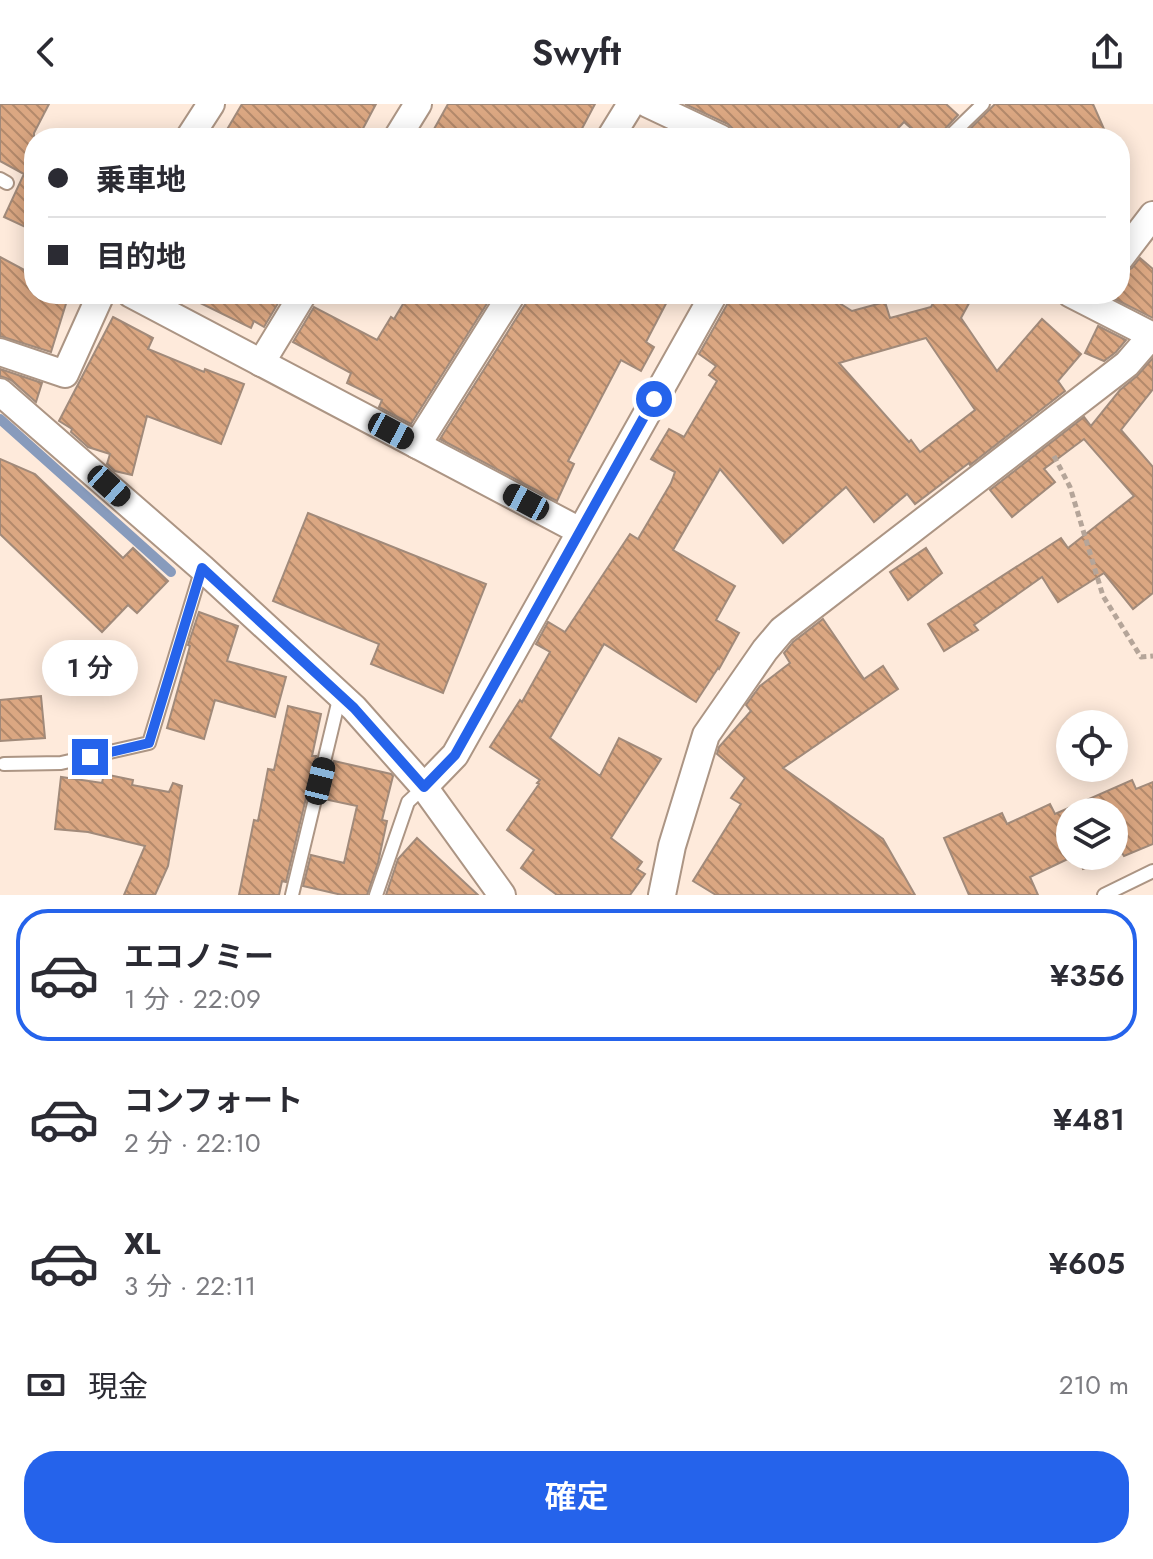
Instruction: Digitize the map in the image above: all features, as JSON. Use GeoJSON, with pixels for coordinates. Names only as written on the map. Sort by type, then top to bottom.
{"type":"FeatureCollection","features":[{"type":"Feature","properties":{"kind":"street"},"geometry":{"type":"LineString","coordinates":[[195,128],[211,104]]}},
{"type":"Feature","properties":{"kind":"street"},"geometry":{"type":"LineString","coordinates":[[403,128],[418,104]]}},
{"type":"Feature","properties":{"kind":"street"},"geometry":{"type":"LineString","coordinates":[[616,128],[631,104]]}},
{"type":"Feature","properties":{"kind":"street"},"geometry":{"type":"LineString","coordinates":[[648,104],[699,128]]}},
{"type":"Feature","properties":{"kind":"street"},"geometry":{"type":"LineString","coordinates":[[1130,245],[1153,215]]}},
{"type":"Feature","properties":{"kind":"street"},"geometry":{"type":"LineString","coordinates":[[0,352],[65,374],[96,304]]}},
{"type":"Feature","properties":{"kind":"street"},"geometry":{"type":"LineString","coordinates":[[150,304],[580,531]]}},
{"type":"Feature","properties":{"kind":"street"},"geometry":{"type":"LineString","coordinates":[[261,363],[297,304]]}},
{"type":"Feature","properties":{"kind":"street"},"geometry":{"type":"LineString","coordinates":[[417,445],[506,304]]}},
{"type":"Feature","properties":{"kind":"street"},"geometry":{"type":"LineString","coordinates":[[424,787],[455,755],[708,304]]}},
{"type":"Feature","properties":{"kind":"street"},"geometry":{"type":"LineString","coordinates":[[662,895],[672,846],[706,735],[765,650],[782,630],[1127,364],[1152,335],[1098,304]]}},
{"type":"Feature","properties":{"kind":"street"},"geometry":{"type":"LineString","coordinates":[[0,392],[202,568],[340,695],[424,787],[502,895]]}},
{"type":"Feature","properties":{"kind":"lane"},"geometry":{"type":"LineString","coordinates":[[958,128],[983,104]]}},
{"type":"Feature","properties":{"kind":"lane"},"geometry":{"type":"LineString","coordinates":[[4,764],[61,763],[149,743],[202,568]]}},
{"type":"Feature","properties":{"kind":"lane"},"geometry":{"type":"LineString","coordinates":[[292,895],[340,695]]}},
{"type":"Feature","properties":{"kind":"lane"},"geometry":{"type":"LineString","coordinates":[[376,895],[408,802],[424,787]]}},
{"type":"Feature","properties":{"kind":"lane"},"geometry":{"type":"LineString","coordinates":[[1104,895],[1153,871]]}},
{"type":"Feature","properties":{"kind":"path"},"geometry":{"type":"LineString","coordinates":[[1041,431],[1070,487],[1103,596],[1141,657],[1153,656]]}},
{"type":"Feature","properties":{"kind":"building"},"geometry":{"type":"Polygon","coordinates":[[[0,104],[49,104],[37,128],[24,128],[24,174],[0,161],[0,104]]]}},
{"type":"Feature","properties":{"kind":"building"},"geometry":{"type":"Polygon","coordinates":[[[242,104],[376,104],[363,128],[228,128],[242,104]]]}},
{"type":"Feature","properties":{"kind":"building"},"geometry":{"type":"Polygon","coordinates":[[[448,104],[595,104],[582,128],[435,128],[448,104]]]}},
{"type":"Feature","properties":{"kind":"building"},"geometry":{"type":"Polygon","coordinates":[[[685,104],[946,104],[958,115],[946,128],[911,128],[904,122],[898,128],[732,128],[685,104]]]}},
{"type":"Feature","properties":{"kind":"building"},"geometry":{"type":"Polygon","coordinates":[[[995,104],[1093,104],[1104,128],[971,128],[995,104]]]}},
{"type":"Feature","properties":{"kind":"building"},"geometry":{"type":"Polygon","coordinates":[[[24,174],[24,226],[4,217],[24,174]]]}},
{"type":"Feature","properties":{"kind":"building"},"geometry":{"type":"Polygon","coordinates":[[[0,257],[24,270],[24,304],[66,304],[51,352],[0,336],[0,257]]]}},
{"type":"Feature","properties":{"kind":"building"},"geometry":{"type":"Polygon","coordinates":[[[1140,258],[1153,269],[1153,318],[1125,304],[1130,304],[1132,268],[1140,258]]]}},
{"type":"Feature","properties":{"kind":"building"},"geometry":{"type":"Polygon","coordinates":[[[202,304],[278,304],[264,327],[254,321],[251,328],[202,304]]]}},
{"type":"Feature","properties":{"kind":"building"},"geometry":{"type":"Polygon","coordinates":[[[403,304],[487,304],[411,424],[379,407],[382,400],[347,383],[351,373],[293,342],[314,307],[377,340],[391,317],[394,319],[403,304]]]}},
{"type":"Feature","properties":{"kind":"building"},"geometry":{"type":"Polygon","coordinates":[[[525,304],[666,304],[646,342],[654,347],[641,371],[621,360],[568,461],[574,464],[557,501],[440,439],[525,304]]]}},
{"type":"Feature","properties":{"kind":"building"},"geometry":{"type":"Polygon","coordinates":[[[727,304],[841,304],[852,311],[886,304],[890,318],[933,304],[969,304],[961,318],[997,371],[1042,319],[1081,354],[1058,381],[1065,391],[915,504],[907,494],[874,522],[846,487],[783,543],[720,469],[673,550],[735,586],[716,620],[739,633],[696,702],[604,644],[550,738],[600,776],[619,738],[661,759],[611,838],[642,862],[637,869],[645,874],[630,895],[557,895],[521,868],[534,850],[507,830],[540,780],[490,747],[520,700],[522,702],[550,652],[536,644],[548,622],[565,632],[630,534],[638,539],[675,472],[651,459],[669,429],[684,437],[717,381],[709,375],[716,366],[699,354],[727,304]],[[926,338],[839,363],[909,442],[911,440],[920,452],[975,410],[926,338]]]}},
{"type":"Feature","properties":{"kind":"building"},"geometry":{"type":"Polygon","coordinates":[[[113,317],[153,338],[148,349],[204,372],[205,369],[244,384],[221,444],[147,416],[132,475],[115,471],[107,464],[110,454],[88,447],[71,432],[72,429],[59,421],[113,317]]]}},
{"type":"Feature","properties":{"kind":"building"},"geometry":{"type":"Polygon","coordinates":[[[1098,326],[1126,340],[1104,361],[1085,353],[1098,326]]]}},
{"type":"Feature","properties":{"kind":"building"},"geometry":{"type":"Polygon","coordinates":[[[1153,358],[1153,389],[1121,430],[1153,467],[1153,593],[1133,609],[1104,573],[1058,602],[1042,577],[974,625],[978,630],[944,651],[928,624],[1061,538],[1068,548],[1134,496],[1084,439],[1044,469],[1055,482],[1012,517],[990,490],[1084,417],[1091,426],[1120,390],[1153,358]]]}},
{"type":"Feature","properties":{"kind":"building"},"geometry":{"type":"Polygon","coordinates":[[[0,369],[42,383],[36,402],[11,380],[0,376],[0,369]]]}},
{"type":"Feature","properties":{"kind":"building"},"geometry":{"type":"Polygon","coordinates":[[[0,459],[35,474],[123,558],[133,548],[168,581],[137,613],[128,605],[102,632],[0,534],[0,459]]]}},
{"type":"Feature","properties":{"kind":"building"},"geometry":{"type":"Polygon","coordinates":[[[308,513],[486,584],[443,693],[371,664],[379,644],[273,601],[308,513]]]}},
{"type":"Feature","properties":{"kind":"building"},"geometry":{"type":"Polygon","coordinates":[[[926,548],[942,573],[908,600],[890,572],[926,548]]]}},
{"type":"Feature","properties":{"kind":"building"},"geometry":{"type":"Polygon","coordinates":[[[199,612],[238,626],[227,661],[286,677],[275,717],[215,700],[204,739],[167,728],[199,612]]]}},
{"type":"Feature","properties":{"kind":"building"},"geometry":{"type":"Polygon","coordinates":[[[823,619],[864,679],[883,666],[898,689],[783,768],[883,839],[915,895],[716,895],[693,881],[741,804],[731,798],[745,778],[717,754],[719,747],[751,711],[746,705],[760,686],[790,663],[784,653],[823,619]]]}},
{"type":"Feature","properties":{"kind":"building"},"geometry":{"type":"Polygon","coordinates":[[[41,696],[45,738],[0,741],[0,700],[41,696]]]}},
{"type":"Feature","properties":{"kind":"building"},"geometry":{"type":"Polygon","coordinates":[[[288,706],[321,714],[312,756],[316,756],[286,882],[282,881],[279,895],[239,895],[254,820],[258,821],[268,769],[274,770],[288,706]]]}},
{"type":"Feature","properties":{"kind":"building"},"geometry":{"type":"Polygon","coordinates":[[[334,761],[393,776],[382,820],[387,821],[378,863],[367,895],[342,895],[303,886],[311,855],[344,863],[357,806],[324,799],[334,761]]]}},
{"type":"Feature","properties":{"kind":"building"},"geometry":{"type":"Polygon","coordinates":[[[104,774],[133,780],[132,785],[169,792],[173,783],[182,786],[168,866],[155,895],[124,895],[145,846],[88,832],[55,829],[61,777],[102,783],[104,774]]]}},
{"type":"Feature","properties":{"kind":"building"},"geometry":{"type":"Polygon","coordinates":[[[1132,780],[1136,789],[1153,782],[1153,844],[1128,854],[1128,798],[1091,798],[1132,780]]]}},
{"type":"Feature","properties":{"kind":"building"},"geometry":{"type":"Polygon","coordinates":[[[1050,804],[1055,814],[1056,865],[1030,877],[1038,895],[969,895],[944,838],[1002,813],[1007,824],[1050,804]]]}},
{"type":"Feature","properties":{"kind":"building"},"geometry":{"type":"Polygon","coordinates":[[[417,838],[478,895],[386,895],[398,859],[417,838]]]}},
{"type":"Feature","properties":{"kind":"waterway"},"geometry":{"type":"LineString","coordinates":[[0,419],[171,572]]}},
{"type":"Feature","properties":{"kind":"route"},"geometry":{"type":"LineString","coordinates":[[90,757],[149,743],[202,568],[354,708],[424,787],[455,755],[654,399]]}}]}
